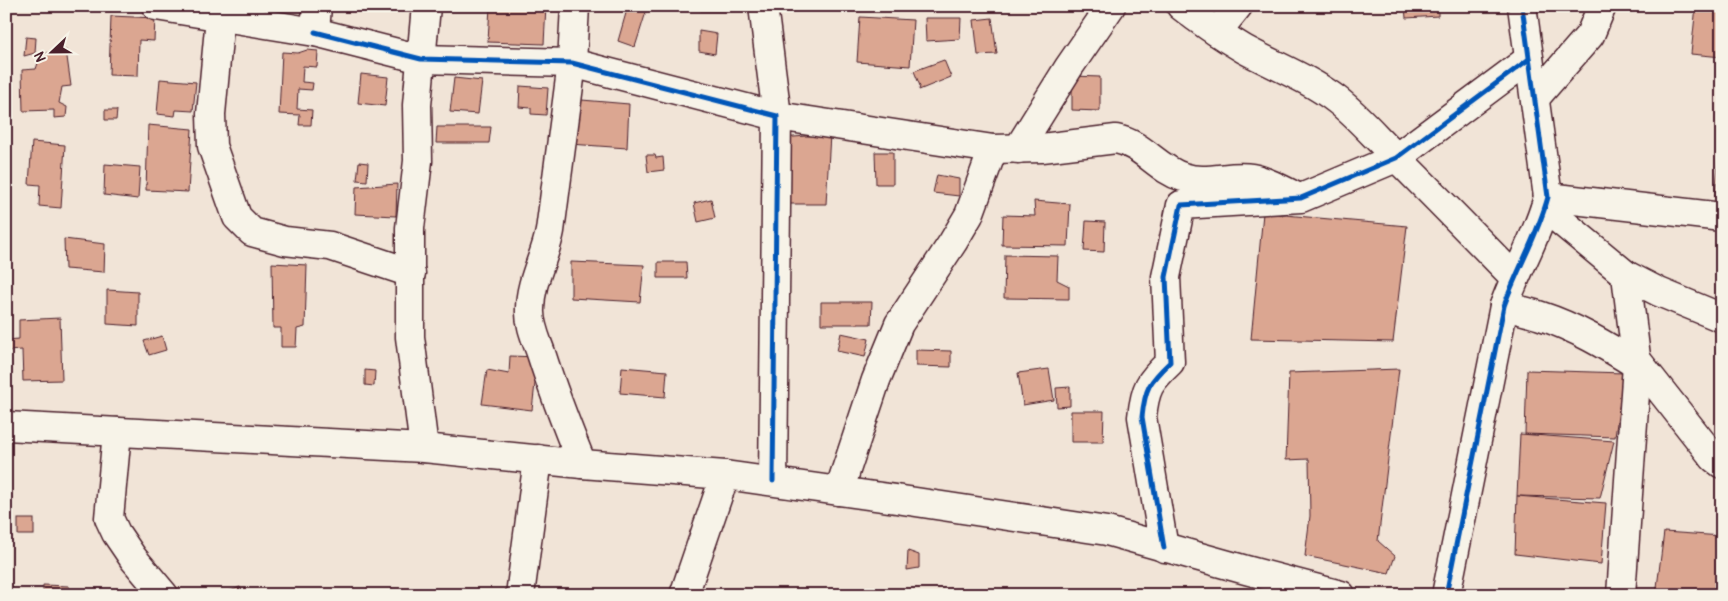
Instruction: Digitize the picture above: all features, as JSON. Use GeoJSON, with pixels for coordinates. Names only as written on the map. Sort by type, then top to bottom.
{"type":"FeatureCollection","features":[{"type":"Feature","properties":{"kind":"street"},"geometry":{"type":"LineString","coordinates":[[156,6],[220,17],[316,19],[421,59],[572,62],[777,116],[1006,149],[1042,148],[1116,139],[1126,141],[1135,146],[1165,169],[1183,178],[1211,181],[1236,177],[1253,178],[1301,198]]}},
{"type":"Feature","properties":{"kind":"street"},"geometry":{"type":"LineString","coordinates":[[424,448],[410,337],[410,228],[418,162],[417,105],[426,6]]}},
{"type":"Feature","properties":{"kind":"street"},"geometry":{"type":"LineString","coordinates":[[575,6],[572,62],[548,238],[537,269],[531,293],[530,310],[532,326],[558,407],[582,464]]}},
{"type":"Feature","properties":{"kind":"street"},"geometry":{"type":"LineString","coordinates":[[763,6],[777,116],[773,482]]}},
{"type":"Feature","properties":{"kind":"street"},"geometry":{"type":"LineString","coordinates":[[839,490],[876,380],[899,324],[953,242],[1006,149],[1069,67],[1111,6]]}},
{"type":"Feature","properties":{"kind":"street"},"geometry":{"type":"LineString","coordinates":[[1181,6],[1214,21],[1244,49],[1317,86],[1338,101],[1366,126],[1514,277]]}},
{"type":"Feature","properties":{"kind":"street"},"geometry":{"type":"LineString","coordinates":[[1214,21],[1238,6]]}},
{"type":"Feature","properties":{"kind":"street"},"geometry":{"type":"LineString","coordinates":[[1446,595],[1504,306],[1514,277],[1542,221],[1547,202],[1522,6]]}},
{"type":"Feature","properties":{"kind":"street"},"geometry":{"type":"LineString","coordinates":[[1535,98],[1590,35],[1602,6]]}},
{"type":"Feature","properties":{"kind":"street"},"geometry":{"type":"LineString","coordinates":[[220,17],[211,114],[212,146],[237,217],[252,232],[285,241],[330,246],[411,273]]}},
{"type":"Feature","properties":{"kind":"street"},"geometry":{"type":"LineString","coordinates":[[1164,548],[1142,417],[1144,395],[1155,377],[1170,362],[1166,277],[1181,205],[1301,198],[1396,158],[1529,58]]}},
{"type":"Feature","properties":{"kind":"street"},"geometry":{"type":"LineString","coordinates":[[1547,202],[1722,217]]}},
{"type":"Feature","properties":{"kind":"street"},"geometry":{"type":"LineString","coordinates":[[1547,202],[1626,274],[1659,292],[1722,318]]}},
{"type":"Feature","properties":{"kind":"street"},"geometry":{"type":"LineString","coordinates":[[1622,595],[1637,362],[1626,274]]}},
{"type":"Feature","properties":{"kind":"street"},"geometry":{"type":"LineString","coordinates":[[1504,306],[1542,316],[1637,362],[1719,456]]}},
{"type":"Feature","properties":{"kind":"street"},"geometry":{"type":"LineString","coordinates":[[6,426],[424,448],[582,464],[725,475],[839,490],[1107,531],[1341,595]]}},
{"type":"Feature","properties":{"kind":"street"},"geometry":{"type":"LineString","coordinates":[[117,432],[109,518],[116,533],[133,558],[164,595]]}},
{"type":"Feature","properties":{"kind":"street"},"geometry":{"type":"LineString","coordinates":[[520,595],[538,459]]}},
{"type":"Feature","properties":{"kind":"street"},"geometry":{"type":"LineString","coordinates":[[684,595],[725,475]]}},
{"type":"Feature","properties":{"kind":"building"},"geometry":{"type":"Polygon","coordinates":[[[490,6],[546,6],[544,44],[488,42],[490,6]]]}},
{"type":"Feature","properties":{"kind":"building"},"geometry":{"type":"Polygon","coordinates":[[[628,6],[633,6],[646,12],[635,47],[618,41],[628,6]]]}},
{"type":"Feature","properties":{"kind":"building"},"geometry":{"type":"Polygon","coordinates":[[[701,6],[734,6],[734,11],[701,11],[701,6]]]}},
{"type":"Feature","properties":{"kind":"building"},"geometry":{"type":"Polygon","coordinates":[[[1405,6],[1438,6],[1438,16],[1406,18],[1405,6]]]}},
{"type":"Feature","properties":{"kind":"building"},"geometry":{"type":"Polygon","coordinates":[[[1696,6],[1722,8],[1722,57],[1691,54],[1696,6]]]}},
{"type":"Feature","properties":{"kind":"building"},"geometry":{"type":"Polygon","coordinates":[[[111,16],[155,18],[154,41],[139,40],[138,76],[109,75],[111,16]]]}},
{"type":"Feature","properties":{"kind":"building"},"geometry":{"type":"Polygon","coordinates":[[[860,17],[913,20],[910,66],[857,62],[860,17]]]}},
{"type":"Feature","properties":{"kind":"building"},"geometry":{"type":"Polygon","coordinates":[[[925,18],[961,18],[960,39],[926,41],[925,18]]]}},
{"type":"Feature","properties":{"kind":"building"},"geometry":{"type":"Polygon","coordinates":[[[992,18],[997,54],[978,55],[974,20],[992,18]]]}},
{"type":"Feature","properties":{"kind":"building"},"geometry":{"type":"Polygon","coordinates":[[[699,31],[717,34],[715,54],[699,51],[699,31]]]}},
{"type":"Feature","properties":{"kind":"building"},"geometry":{"type":"Polygon","coordinates":[[[26,37],[36,38],[35,53],[24,56],[26,37]]]}},
{"type":"Feature","properties":{"kind":"building"},"geometry":{"type":"Polygon","coordinates":[[[66,50],[71,86],[62,87],[59,103],[67,107],[66,117],[54,118],[54,110],[23,111],[22,70],[36,69],[41,54],[66,50]]]}},
{"type":"Feature","properties":{"kind":"building"},"geometry":{"type":"Polygon","coordinates":[[[307,50],[318,51],[317,67],[303,66],[302,82],[313,83],[312,90],[298,89],[297,109],[312,110],[311,125],[299,125],[300,115],[279,114],[282,52],[298,53],[307,50]]]}},
{"type":"Feature","properties":{"kind":"building"},"geometry":{"type":"Polygon","coordinates":[[[944,60],[951,77],[919,90],[920,86],[914,71],[944,60]]]}},
{"type":"Feature","properties":{"kind":"building"},"geometry":{"type":"Polygon","coordinates":[[[361,74],[388,77],[385,106],[358,103],[361,74]]]}},
{"type":"Feature","properties":{"kind":"building"},"geometry":{"type":"Polygon","coordinates":[[[1072,76],[1100,77],[1100,111],[1072,110],[1072,76]]]}},
{"type":"Feature","properties":{"kind":"building"},"geometry":{"type":"Polygon","coordinates":[[[454,78],[482,81],[478,114],[450,112],[454,78]]]}},
{"type":"Feature","properties":{"kind":"building"},"geometry":{"type":"Polygon","coordinates":[[[160,79],[196,82],[193,111],[176,110],[175,116],[157,114],[160,79]]]}},
{"type":"Feature","properties":{"kind":"building"},"geometry":{"type":"Polygon","coordinates":[[[520,86],[548,88],[546,115],[531,114],[531,108],[519,107],[520,86]]]}},
{"type":"Feature","properties":{"kind":"building"},"geometry":{"type":"Polygon","coordinates":[[[570,99],[629,104],[627,148],[570,144],[570,99]]]}},
{"type":"Feature","properties":{"kind":"building"},"geometry":{"type":"Polygon","coordinates":[[[105,110],[117,110],[116,120],[105,120],[105,110]]]}},
{"type":"Feature","properties":{"kind":"building"},"geometry":{"type":"Polygon","coordinates":[[[148,125],[192,129],[188,192],[146,190],[148,125]]]}},
{"type":"Feature","properties":{"kind":"building"},"geometry":{"type":"Polygon","coordinates":[[[437,127],[491,127],[489,143],[436,143],[437,127]]]}},
{"type":"Feature","properties":{"kind":"building"},"geometry":{"type":"Polygon","coordinates":[[[1722,133],[1722,198],[1715,197],[1722,133]]]}},
{"type":"Feature","properties":{"kind":"building"},"geometry":{"type":"Polygon","coordinates":[[[830,134],[826,204],[780,204],[782,138],[830,134]]]}},
{"type":"Feature","properties":{"kind":"building"},"geometry":{"type":"Polygon","coordinates":[[[32,142],[65,145],[61,208],[39,206],[40,185],[29,184],[32,142]]]}},
{"type":"Feature","properties":{"kind":"building"},"geometry":{"type":"Polygon","coordinates":[[[875,152],[893,152],[893,184],[876,184],[875,152]]]}},
{"type":"Feature","properties":{"kind":"building"},"geometry":{"type":"Polygon","coordinates":[[[646,155],[655,155],[656,158],[663,157],[664,170],[648,172],[646,155]]]}},
{"type":"Feature","properties":{"kind":"building"},"geometry":{"type":"Polygon","coordinates":[[[359,162],[368,163],[367,181],[357,180],[359,162]]]}},
{"type":"Feature","properties":{"kind":"building"},"geometry":{"type":"Polygon","coordinates":[[[105,164],[140,167],[138,199],[104,195],[105,164]]]}},
{"type":"Feature","properties":{"kind":"building"},"geometry":{"type":"Polygon","coordinates":[[[937,175],[959,179],[959,196],[933,193],[937,175]]]}},
{"type":"Feature","properties":{"kind":"building"},"geometry":{"type":"Polygon","coordinates":[[[397,184],[396,216],[355,214],[356,187],[397,184]]]}},
{"type":"Feature","properties":{"kind":"building"},"geometry":{"type":"Polygon","coordinates":[[[711,199],[715,218],[698,222],[694,203],[711,199]]]}},
{"type":"Feature","properties":{"kind":"building"},"geometry":{"type":"Polygon","coordinates":[[[1034,201],[1070,204],[1068,246],[1002,245],[1003,215],[1035,216],[1034,201]]]}},
{"type":"Feature","properties":{"kind":"building"},"geometry":{"type":"Polygon","coordinates":[[[1263,213],[1407,226],[1393,342],[1251,339],[1263,213]]]}},
{"type":"Feature","properties":{"kind":"building"},"geometry":{"type":"Polygon","coordinates":[[[1086,221],[1105,222],[1104,252],[1084,251],[1086,221]]]}},
{"type":"Feature","properties":{"kind":"building"},"geometry":{"type":"Polygon","coordinates":[[[64,239],[105,244],[104,272],[65,269],[64,239]]]}},
{"type":"Feature","properties":{"kind":"building"},"geometry":{"type":"Polygon","coordinates":[[[1005,255],[1058,256],[1057,280],[1069,286],[1069,299],[1004,298],[1005,255]]]}},
{"type":"Feature","properties":{"kind":"building"},"geometry":{"type":"Polygon","coordinates":[[[571,262],[644,265],[640,302],[571,298],[571,262]]]}},
{"type":"Feature","properties":{"kind":"building"},"geometry":{"type":"Polygon","coordinates":[[[658,262],[686,262],[687,278],[658,278],[658,262]]]}},
{"type":"Feature","properties":{"kind":"building"},"geometry":{"type":"Polygon","coordinates":[[[272,263],[307,265],[305,327],[297,329],[296,347],[281,347],[281,328],[273,328],[272,263]]]}},
{"type":"Feature","properties":{"kind":"building"},"geometry":{"type":"Polygon","coordinates":[[[107,290],[138,292],[138,326],[107,324],[107,290]]]}},
{"type":"Feature","properties":{"kind":"building"},"geometry":{"type":"Polygon","coordinates":[[[821,302],[872,302],[871,324],[821,324],[821,302]]]}},
{"type":"Feature","properties":{"kind":"building"},"geometry":{"type":"Polygon","coordinates":[[[60,318],[62,380],[23,381],[22,350],[6,351],[6,340],[19,339],[19,320],[60,318]]]}},
{"type":"Feature","properties":{"kind":"building"},"geometry":{"type":"Polygon","coordinates":[[[841,333],[869,339],[865,357],[837,351],[841,333]]]}},
{"type":"Feature","properties":{"kind":"building"},"geometry":{"type":"Polygon","coordinates":[[[162,336],[166,350],[149,355],[144,341],[162,336]]]}},
{"type":"Feature","properties":{"kind":"building"},"geometry":{"type":"Polygon","coordinates":[[[916,350],[951,351],[951,367],[916,366],[916,350]]]}},
{"type":"Feature","properties":{"kind":"building"},"geometry":{"type":"Polygon","coordinates":[[[510,356],[538,357],[532,410],[482,404],[487,370],[509,374],[510,356]]]}},
{"type":"Feature","properties":{"kind":"building"},"geometry":{"type":"Polygon","coordinates":[[[622,367],[667,371],[665,397],[620,393],[622,367]]]}},
{"type":"Feature","properties":{"kind":"building"},"geometry":{"type":"Polygon","coordinates":[[[1049,369],[1054,400],[1023,405],[1018,373],[1049,369]]]}},
{"type":"Feature","properties":{"kind":"building"},"geometry":{"type":"Polygon","coordinates":[[[1399,369],[1378,541],[1395,556],[1389,573],[1305,556],[1310,516],[1309,459],[1286,460],[1289,373],[1399,369]]]}},
{"type":"Feature","properties":{"kind":"building"},"geometry":{"type":"Polygon","coordinates":[[[365,370],[375,371],[374,386],[365,385],[365,370]]]}},
{"type":"Feature","properties":{"kind":"building"},"geometry":{"type":"Polygon","coordinates":[[[1527,370],[1624,373],[1615,437],[1525,434],[1527,370]]]}},
{"type":"Feature","properties":{"kind":"building"},"geometry":{"type":"Polygon","coordinates":[[[1070,387],[1070,406],[1057,407],[1056,388],[1070,387]]]}},
{"type":"Feature","properties":{"kind":"building"},"geometry":{"type":"Polygon","coordinates":[[[1071,411],[1104,411],[1103,442],[1071,442],[1071,411]]]}},
{"type":"Feature","properties":{"kind":"building"},"geometry":{"type":"Polygon","coordinates":[[[1520,434],[1614,441],[1600,498],[1517,496],[1520,434]]]}},
{"type":"Feature","properties":{"kind":"building"},"geometry":{"type":"Polygon","coordinates":[[[1517,496],[1606,503],[1601,564],[1515,554],[1517,496]]]}},
{"type":"Feature","properties":{"kind":"building"},"geometry":{"type":"Polygon","coordinates":[[[18,519],[34,519],[34,535],[18,535],[18,519]]]}},
{"type":"Feature","properties":{"kind":"building"},"geometry":{"type":"Polygon","coordinates":[[[1664,532],[1722,536],[1722,582],[1720,595],[1656,595],[1664,532]]]}},
{"type":"Feature","properties":{"kind":"building"},"geometry":{"type":"Polygon","coordinates":[[[908,551],[919,555],[919,568],[907,570],[908,551]]]}},
{"type":"Feature","properties":{"kind":"building"},"geometry":{"type":"Polygon","coordinates":[[[43,585],[69,586],[69,595],[43,595],[43,585]]]}},
{"type":"Feature","properties":{"kind":"building"},"geometry":{"type":"Polygon","coordinates":[[[240,587],[243,595],[229,595],[228,592],[240,587]]]}},
{"type":"Feature","properties":{"kind":"cycle path"},"geometry":{"type":"LineString","coordinates":[[1446,595],[1504,306],[1539,225],[1548,197],[1522,6]]}},
{"type":"Feature","properties":{"kind":"cycle path"},"geometry":{"type":"LineString","coordinates":[[315,32],[421,59],[572,63],[777,116],[773,481]]}},
{"type":"Feature","properties":{"kind":"cycle path"},"geometry":{"type":"LineString","coordinates":[[1164,548],[1142,417],[1149,386],[1170,362],[1166,277],[1181,205],[1301,198],[1396,158],[1529,59]]}}]}
